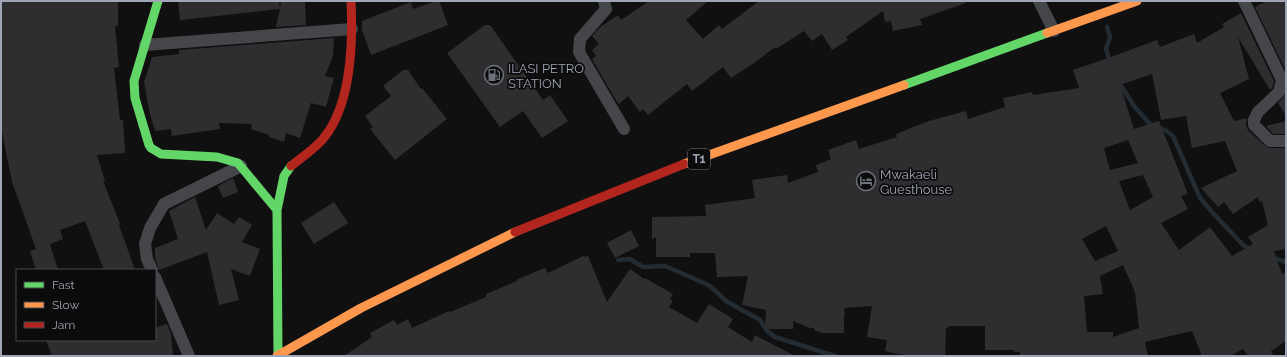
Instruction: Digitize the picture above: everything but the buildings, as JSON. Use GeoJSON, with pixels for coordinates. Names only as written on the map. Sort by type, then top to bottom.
{"type":"FeatureCollection","features":[{"type":"Feature","properties":{"kind":"main road"},"geometry":{"type":"LineString","coordinates":[[158,1],[135,77],[134,86],[136,98],[151,148],[161,154],[217,157],[238,163],[277,210]]}},
{"type":"Feature","properties":{"kind":"main road"},"geometry":{"type":"LineString","coordinates":[[277,356],[277,210],[284,176],[286,171],[322,140],[341,108],[350,59],[352,29],[351,1]]}},
{"type":"Feature","properties":{"kind":"main road","name":"T1"},"geometry":{"type":"LineString","coordinates":[[277,356],[361,308],[444,268],[521,228],[684,164],[1137,1]]}},
{"type":"Feature","properties":{"kind":"street"},"geometry":{"type":"LineString","coordinates":[[604,1],[606,9],[580,39],[579,52],[624,129]]}},
{"type":"Feature","properties":{"kind":"street"},"geometry":{"type":"LineString","coordinates":[[1039,1],[1054,31]]}},
{"type":"Feature","properties":{"kind":"street"},"geometry":{"type":"LineString","coordinates":[[1244,1],[1282,80],[1279,92],[1258,112],[1254,120],[1254,125],[1270,142],[1286,141]]}},
{"type":"Feature","properties":{"kind":"street"},"geometry":{"type":"LineString","coordinates":[[145,45],[352,29]]}},
{"type":"Feature","properties":{"kind":"street"},"geometry":{"type":"LineString","coordinates":[[152,269],[147,259],[145,244],[150,228],[164,204],[241,166]]}},
{"type":"Feature","properties":{"kind":"street"},"geometry":{"type":"LineString","coordinates":[[156,279],[189,356]]}},
{"type":"Feature","properties":{"kind":"waterway"},"geometry":{"type":"LineString","coordinates":[[1107,27],[1110,37],[1106,49],[1111,64]]}},
{"type":"Feature","properties":{"kind":"waterway"},"geometry":{"type":"LineString","coordinates":[[1117,79],[1134,106],[1149,123],[1154,127],[1165,130],[1173,136],[1200,198],[1244,246],[1251,249]]}},
{"type":"Feature","properties":{"kind":"waterway"},"geometry":{"type":"LineString","coordinates":[[1271,257],[1286,262]]}},
{"type":"Feature","properties":{"kind":"waterway"},"geometry":{"type":"LineString","coordinates":[[618,260],[630,259],[643,267],[665,266],[704,283],[710,286],[726,301],[760,320],[767,331],[775,337],[835,356]]}},
{"type":"Feature","properties":{"kind":"traffic: fast"},"geometry":{"type":"LineString","coordinates":[[158,1],[134,81],[135,98],[149,145],[161,154],[217,157],[238,163],[277,210]]}},
{"type":"Feature","properties":{"kind":"traffic: fast"},"geometry":{"type":"LineString","coordinates":[[904,85],[1047,33]]}},
{"type":"Feature","properties":{"kind":"traffic: fast"},"geometry":{"type":"LineString","coordinates":[[278,356],[277,210],[284,176],[291,166]]}},
{"type":"Feature","properties":{"kind":"traffic: slow"},"geometry":{"type":"LineString","coordinates":[[1047,33],[1137,1]]}},
{"type":"Feature","properties":{"kind":"traffic: slow"},"geometry":{"type":"LineString","coordinates":[[684,164],[904,85]]}},
{"type":"Feature","properties":{"kind":"traffic: slow"},"geometry":{"type":"LineString","coordinates":[[277,356],[361,308],[515,232]]}},
{"type":"Feature","properties":{"kind":"traffic: jam"},"geometry":{"type":"LineString","coordinates":[[291,166],[311,151],[322,140],[332,126],[339,110],[345,92],[351,54],[351,1]]}},
{"type":"Feature","properties":{"kind":"traffic: jam"},"geometry":{"type":"LineString","coordinates":[[515,232],[684,164]]}},
{"type":"Feature","properties":{"kind":"place","name":"ILASI PETRO STATION"},"geometry":{"type":"Point","coordinates":[494,75]}},
{"type":"Feature","properties":{"kind":"place","name":"Mwakaeli Guesthouse"},"geometry":{"type":"Point","coordinates":[866,181]}}]}
